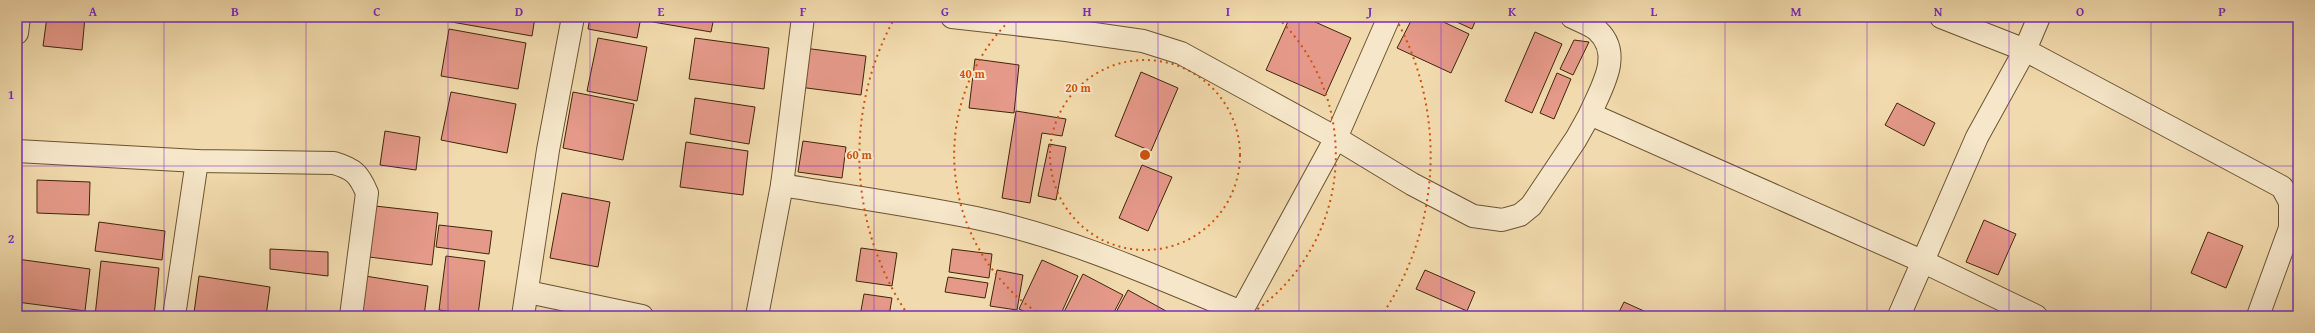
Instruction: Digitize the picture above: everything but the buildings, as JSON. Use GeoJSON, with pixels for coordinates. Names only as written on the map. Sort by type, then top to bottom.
{"type":"FeatureCollection","features":[{"type":"Feature","properties":{"kind":"street"},"geometry":{"type":"LineString","coordinates":[[17,33],[19,17]]}},
{"type":"Feature","properties":{"kind":"street"},"geometry":{"type":"LineString","coordinates":[[523,316],[528,292],[548,150],[573,17]]}},
{"type":"Feature","properties":{"kind":"street"},"geometry":{"type":"LineString","coordinates":[[757,316],[782,185],[803,17]]}},
{"type":"Feature","properties":{"kind":"street"},"geometry":{"type":"LineString","coordinates":[[952,17],[1067,23],[1143,41],[1181,53],[1336,138],[1412,184],[1473,216],[1502,220],[1520,215],[1531,206],[1576,139],[1590,114],[1610,70],[1610,51],[1606,41],[1597,30],[1572,17]]}},
{"type":"Feature","properties":{"kind":"street"},"geometry":{"type":"LineString","coordinates":[[782,185],[976,218],[1102,255],[1240,314],[1336,138],[1389,17]]}},
{"type":"Feature","properties":{"kind":"street"},"geometry":{"type":"LineString","coordinates":[[1942,17],[2025,50],[2282,187],[2290,202],[2290,228],[2258,316]]}},
{"type":"Feature","properties":{"kind":"street"},"geometry":{"type":"LineString","coordinates":[[1899,316],[1924,262],[1977,137],[2025,50],[2040,17]]}},
{"type":"Feature","properties":{"kind":"street"},"geometry":{"type":"LineString","coordinates":[[1590,114],[1924,262],[2036,316]]}},
{"type":"Feature","properties":{"kind":"street"},"geometry":{"type":"LineString","coordinates":[[17,151],[197,161],[334,163],[348,168],[360,177],[367,193],[351,316]]}},
{"type":"Feature","properties":{"kind":"street"},"geometry":{"type":"LineString","coordinates":[[174,316],[197,161]]}},
{"type":"Feature","properties":{"kind":"street"},"geometry":{"type":"LineString","coordinates":[[528,292],[642,316]]}}]}
